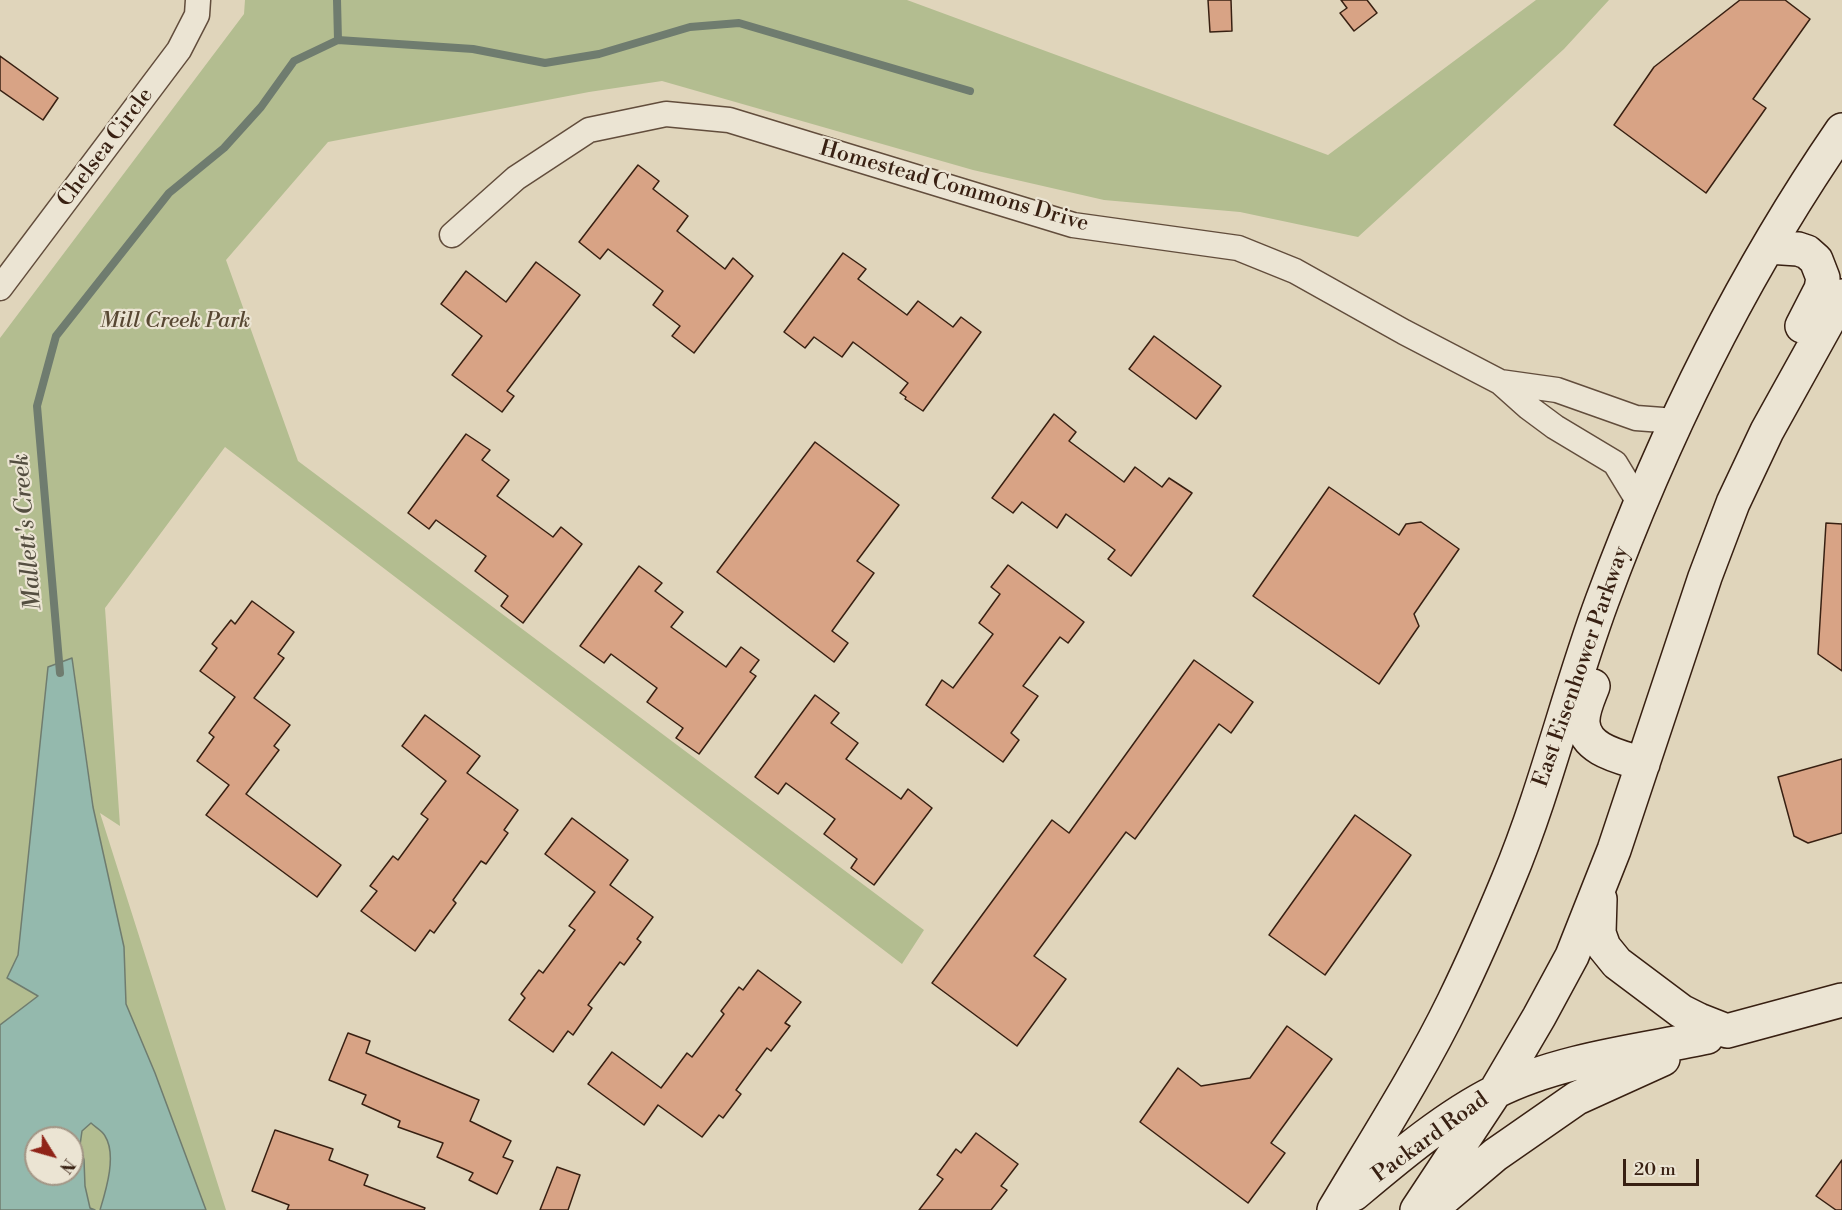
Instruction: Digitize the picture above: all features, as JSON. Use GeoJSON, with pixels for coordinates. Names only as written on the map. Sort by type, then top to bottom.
{"type":"FeatureCollection","features":[{"type":"Feature","properties":{"kind":"main road","name":"East Eisenhower Parkway"},"geometry":{"type":"LineString","coordinates":[[1335,1210],[1454,1002],[1504,888],[1551,759],[1602,602],[1640,504],[1676,421],[1768,247],[1842,130]]}},
{"type":"Feature","properties":{"kind":"main road"},"geometry":{"type":"LineString","coordinates":[[1767,431],[1767,402],[1775,378],[1821,289],[1823,278],[1816,260],[1807,252],[1798,249],[1768,247]]}},
{"type":"Feature","properties":{"kind":"main road"},"geometry":{"type":"LineString","coordinates":[[1495,1092],[1572,956],[1601,883],[1705,577],[1733,503],[1767,431],[1842,296]]}},
{"type":"Feature","properties":{"kind":"main road"},"geometry":{"type":"LineString","coordinates":[[1602,602],[1606,627],[1605,646],[1583,723],[1587,738],[1599,748],[1643,764]]}},
{"type":"Feature","properties":{"kind":"main road"},"geometry":{"type":"LineString","coordinates":[[1601,883],[1599,933],[1604,947],[1617,963],[1681,1011],[1717,1034]]}},
{"type":"Feature","properties":{"kind":"main road","name":"Packard Road"},"geometry":{"type":"LineString","coordinates":[[1335,1210],[1432,1131],[1495,1092],[1562,1066],[1717,1034],[1842,1000]]}},
{"type":"Feature","properties":{"kind":"main road"},"geometry":{"type":"LineString","coordinates":[[1430,1210],[1495,1155],[1577,1098],[1717,1034]]}},
{"type":"Feature","properties":{"kind":"main road","name":"Packard Road"},"geometry":{"type":"LineString","coordinates":[[1417,1210],[1495,1092]]}},
{"type":"Feature","properties":{"kind":"street","name":"Chelsea Circle"},"geometry":{"type":"LineString","coordinates":[[0,288],[179,50],[197,15],[198,0]]}},
{"type":"Feature","properties":{"kind":"street","name":"Homestead Commons Drive"},"geometry":{"type":"LineString","coordinates":[[452,235],[516,178],[589,130],[666,114],[729,120],[1073,225],[1238,248],[1295,271],[1500,382],[1528,408],[1615,464],[1640,504]]}},
{"type":"Feature","properties":{"kind":"street","name":"Homestead Commons Drive"},"geometry":{"type":"LineString","coordinates":[[1500,382],[1557,390],[1635,418],[1676,421]]}},
{"type":"Feature","properties":{"kind":"green space","name":"Mill Creek Park"},"geometry":{"type":"Polygon","coordinates":[[[245,0],[907,0],[1328,155],[1536,0],[1609,0],[1564,49],[1358,237],[1240,212],[1104,200],[973,170],[662,81],[589,92],[328,142],[226,260],[298,461],[924,930],[902,964],[225,447],[105,608],[120,826],[100,813],[226,1210],[0,1210],[0,338],[244,14],[245,0]],[[72,658],[48,667],[93,805],[72,658]]]}},
{"type":"Feature","properties":{"kind":"water"},"geometry":{"type":"Polygon","coordinates":[[[72,658],[93,807],[124,947],[126,1004],[155,1073],[206,1210],[100,1210],[109,1173],[110,1153],[104,1134],[91,1123],[84,1129],[84,1126],[24,1126],[24,1186],[84,1186],[84,1160],[85,1186],[90,1208],[95,1210],[0,1210],[0,1025],[38,996],[7,978],[18,955],[48,667],[72,658]]]}},
{"type":"Feature","properties":{"kind":"building"},"geometry":{"type":"Polygon","coordinates":[[[1208,0],[1231,0],[1232,31],[1210,32],[1208,0]]]}},
{"type":"Feature","properties":{"kind":"building"},"geometry":{"type":"Polygon","coordinates":[[[1341,0],[1367,0],[1377,13],[1354,31],[1340,13],[1347,8],[1341,0]]]}},
{"type":"Feature","properties":{"kind":"building"},"geometry":{"type":"Polygon","coordinates":[[[1740,0],[1785,0],[1810,19],[1753,99],[1766,108],[1706,193],[1614,125],[1654,67],[1740,0]]]}},
{"type":"Feature","properties":{"kind":"building"},"geometry":{"type":"Polygon","coordinates":[[[0,56],[58,98],[43,120],[0,90],[0,56]]]}},
{"type":"Feature","properties":{"kind":"building"},"geometry":{"type":"Polygon","coordinates":[[[638,165],[659,181],[653,189],[688,216],[677,231],[725,269],[733,258],[753,276],[694,353],[672,336],[680,326],[653,305],[663,291],[608,249],[600,259],[579,242],[638,165]]]}},
{"type":"Feature","properties":{"kind":"building"},"geometry":{"type":"Polygon","coordinates":[[[843,253],[866,269],[858,279],[907,315],[918,301],[953,327],[961,317],[981,332],[923,411],[900,393],[908,383],[853,342],[842,357],[814,337],[805,348],[784,332],[843,253]]]}},
{"type":"Feature","properties":{"kind":"building"},"geometry":{"type":"Polygon","coordinates":[[[536,262],[580,295],[507,391],[514,396],[502,412],[452,375],[482,336],[441,304],[466,271],[506,302],[536,262]]]}},
{"type":"Feature","properties":{"kind":"building"},"geometry":{"type":"Polygon","coordinates":[[[1154,336],[1221,386],[1196,419],[1129,369],[1154,336]]]}},
{"type":"Feature","properties":{"kind":"building"},"geometry":{"type":"Polygon","coordinates":[[[1054,414],[1076,432],[1069,441],[1124,482],[1135,467],[1162,487],[1169,478],[1192,493],[1131,576],[1108,559],[1115,550],[1066,514],[1057,528],[1022,502],[1013,513],[992,498],[1054,414]]]}},
{"type":"Feature","properties":{"kind":"building"},"geometry":{"type":"Polygon","coordinates":[[[466,434],[490,450],[482,460],[509,480],[497,496],[553,537],[561,527],[582,544],[523,623],[501,606],[508,596],[475,571],[486,556],[436,520],[429,529],[408,513],[466,434]]]}},
{"type":"Feature","properties":{"kind":"building"},"geometry":{"type":"Polygon","coordinates":[[[815,442],[899,505],[857,561],[874,573],[832,631],[848,643],[834,662],[717,572],[815,442]]]}},
{"type":"Feature","properties":{"kind":"building"},"geometry":{"type":"Polygon","coordinates":[[[1329,487],[1399,535],[1406,524],[1421,522],[1459,549],[1414,614],[1419,626],[1379,684],[1253,596],[1329,487]]]}},
{"type":"Feature","properties":{"kind":"building"},"geometry":{"type":"Polygon","coordinates":[[[1826,523],[1842,524],[1842,671],[1818,654],[1826,523]]]}},
{"type":"Feature","properties":{"kind":"building"},"geometry":{"type":"Polygon","coordinates":[[[1008,565],[1084,622],[1068,643],[1060,637],[1023,686],[1038,696],[1011,733],[1019,740],[1003,762],[926,705],[942,680],[953,688],[993,634],[979,623],[1000,594],[991,587],[1008,565]]]}},
{"type":"Feature","properties":{"kind":"building"},"geometry":{"type":"Polygon","coordinates":[[[639,566],[662,583],[655,591],[683,612],[671,627],[726,667],[741,647],[759,660],[750,672],[756,676],[699,754],[676,738],[683,728],[647,702],[657,688],[611,654],[604,663],[580,646],[639,566]]]}},
{"type":"Feature","properties":{"kind":"building"},"geometry":{"type":"Polygon","coordinates":[[[252,601],[294,632],[278,654],[284,658],[254,698],[290,725],[274,746],[279,750],[246,794],[341,865],[317,897],[206,815],[229,785],[197,761],[214,737],[209,733],[235,697],[200,671],[217,648],[212,644],[231,620],[235,624],[252,601]]]}},
{"type":"Feature","properties":{"kind":"building"},"geometry":{"type":"Polygon","coordinates":[[[1194,660],[1253,702],[1231,733],[1219,724],[1135,839],[1126,832],[1034,956],[1066,979],[1017,1046],[932,983],[1052,820],[1069,833],[1194,660]]]}},
{"type":"Feature","properties":{"kind":"building"},"geometry":{"type":"Polygon","coordinates":[[[815,695],[839,713],[831,723],[858,743],[846,759],[901,799],[908,789],[932,808],[874,885],[851,868],[857,859],[824,834],[835,819],[786,783],[778,794],[755,777],[815,695]]]}},
{"type":"Feature","properties":{"kind":"building"},"geometry":{"type":"Polygon","coordinates":[[[425,715],[480,756],[467,773],[518,810],[504,830],[508,833],[486,864],[481,861],[453,900],[456,903],[434,933],[430,930],[415,951],[361,911],[377,891],[370,886],[393,856],[398,860],[428,819],[421,814],[446,781],[402,746],[425,715]]]}},
{"type":"Feature","properties":{"kind":"building"},"geometry":{"type":"Polygon","coordinates":[[[1842,759],[1842,833],[1808,843],[1794,836],[1778,777],[1842,759]]]}},
{"type":"Feature","properties":{"kind":"building"},"geometry":{"type":"Polygon","coordinates":[[[1355,815],[1411,855],[1325,975],[1269,935],[1355,815]]]}},
{"type":"Feature","properties":{"kind":"building"},"geometry":{"type":"Polygon","coordinates":[[[572,818],[628,860],[610,885],[653,917],[637,939],[641,942],[624,965],[620,962],[588,1005],[592,1008],[573,1035],[568,1031],[553,1052],[509,1020],[525,998],[521,994],[539,970],[543,973],[575,930],[569,926],[595,892],[545,854],[572,818]]]}},
{"type":"Feature","properties":{"kind":"building"},"geometry":{"type":"Polygon","coordinates":[[[758,970],[801,1002],[785,1023],[790,1026],[771,1051],[767,1048],[736,1090],[741,1094],[723,1118],[719,1115],[702,1137],[658,1105],[644,1125],[588,1084],[612,1052],[661,1088],[687,1053],[692,1057],[724,1014],[721,1011],[739,987],[743,990],[758,970]]]}},
{"type":"Feature","properties":{"kind":"building"},"geometry":{"type":"Polygon","coordinates":[[[1287,1026],[1332,1059],[1271,1143],[1285,1153],[1248,1203],[1140,1122],[1178,1068],[1201,1086],[1250,1078],[1287,1026]]]}},
{"type":"Feature","properties":{"kind":"building"},"geometry":{"type":"Polygon","coordinates":[[[348,1033],[370,1041],[366,1053],[479,1100],[470,1121],[511,1141],[503,1157],[513,1161],[497,1194],[469,1180],[473,1173],[437,1157],[443,1143],[398,1127],[400,1121],[362,1104],[366,1095],[329,1080],[348,1033]]]}},
{"type":"Feature","properties":{"kind":"building"},"geometry":{"type":"Polygon","coordinates":[[[275,1130],[333,1149],[329,1160],[368,1175],[364,1185],[425,1208],[424,1210],[287,1210],[289,1205],[252,1191],[275,1130]]]}},
{"type":"Feature","properties":{"kind":"building"},"geometry":{"type":"Polygon","coordinates":[[[976,1133],[1018,1164],[1001,1186],[1007,1190],[991,1210],[919,1210],[943,1179],[937,1175],[956,1149],[961,1153],[976,1133]]]}},
{"type":"Feature","properties":{"kind":"building"},"geometry":{"type":"Polygon","coordinates":[[[1842,1160],[1842,1210],[1836,1210],[1816,1196],[1842,1160]]]}},
{"type":"Feature","properties":{"kind":"building"},"geometry":{"type":"Polygon","coordinates":[[[557,1167],[580,1175],[568,1210],[540,1210],[557,1167]]]}},
{"type":"Feature","properties":{"kind":"waterway","name":"Mallett's Creek"},"geometry":{"type":"LineString","coordinates":[[337,0],[338,40]]}},
{"type":"Feature","properties":{"kind":"waterway","name":"Mallett's Creek"},"geometry":{"type":"LineString","coordinates":[[60,673],[37,406],[56,336],[169,193],[224,148],[261,107],[294,61],[338,40],[473,49],[545,63],[599,54],[690,27],[739,23],[970,91]]}}]}
